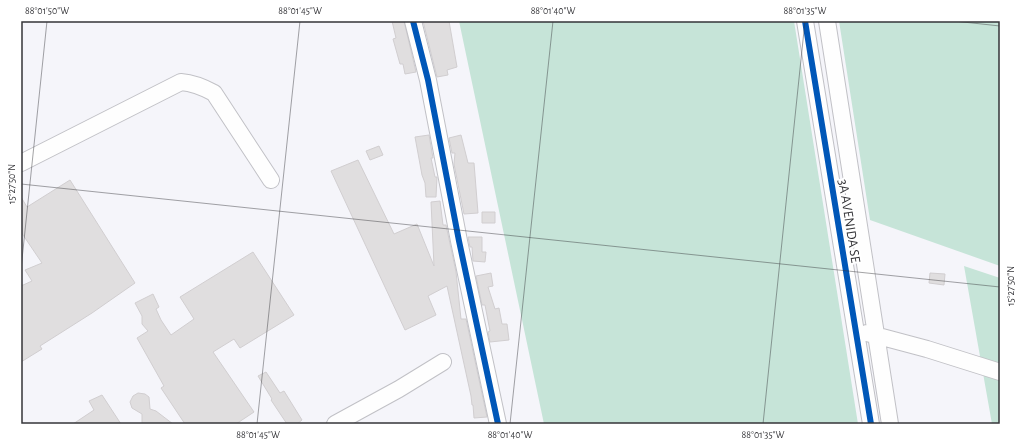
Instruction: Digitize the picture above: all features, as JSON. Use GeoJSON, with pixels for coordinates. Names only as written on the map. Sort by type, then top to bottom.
{"type":"FeatureCollection","features":[{"type":"Feature","properties":{"kind":"street"},"geometry":{"type":"LineString","coordinates":[[413,21],[428,80],[459,241],[498,424]]}},
{"type":"Feature","properties":{"kind":"street","name":"3A AVENIDA SE"},"geometry":{"type":"LineString","coordinates":[[805,21],[871,424]]}},
{"type":"Feature","properties":{"kind":"street"},"geometry":{"type":"LineString","coordinates":[[827,21],[875,336],[890,424]]}},
{"type":"Feature","properties":{"kind":"street"},"geometry":{"type":"LineString","coordinates":[[21,163],[181,82],[201,86],[214,93],[271,180]]}},
{"type":"Feature","properties":{"kind":"street"},"geometry":{"type":"LineString","coordinates":[[856,330],[927,349],[1000,372]]}},
{"type":"Feature","properties":{"kind":"street"},"geometry":{"type":"LineString","coordinates":[[335,424],[399,389],[443,362]]}},
{"type":"Feature","properties":{"kind":"green space"},"geometry":{"type":"Polygon","coordinates":[[[459,21],[794,21],[858,424],[544,424],[459,21]]]}},
{"type":"Feature","properties":{"kind":"green space"},"geometry":{"type":"Polygon","coordinates":[[[839,21],[1000,21],[1000,266],[870,220],[839,21]]]}},
{"type":"Feature","properties":{"kind":"green space"},"geometry":{"type":"Polygon","coordinates":[[[964,266],[1000,278],[1000,424],[992,424],[964,266]]]}},
{"type":"Feature","properties":{"kind":"building"},"geometry":{"type":"Polygon","coordinates":[[[392,21],[404,21],[416,72],[405,74],[403,64],[400,64],[393,39],[396,38],[392,21]]]}},
{"type":"Feature","properties":{"kind":"building"},"geometry":{"type":"Polygon","coordinates":[[[423,21],[449,21],[457,67],[447,70],[448,75],[437,77],[423,21]]]}},
{"type":"Feature","properties":{"kind":"building"},"geometry":{"type":"Polygon","coordinates":[[[429,135],[433,158],[431,158],[435,177],[437,177],[436,197],[426,197],[425,183],[422,175],[415,137],[429,135]]]}},
{"type":"Feature","properties":{"kind":"building"},"geometry":{"type":"Polygon","coordinates":[[[461,135],[468,163],[474,163],[478,213],[464,214],[454,164],[455,153],[452,153],[449,138],[461,135]]]}},
{"type":"Feature","properties":{"kind":"building"},"geometry":{"type":"Polygon","coordinates":[[[379,146],[383,155],[370,160],[366,151],[379,146]]]}},
{"type":"Feature","properties":{"kind":"building"},"geometry":{"type":"Polygon","coordinates":[[[358,160],[394,234],[417,224],[434,266],[431,202],[440,201],[443,225],[446,225],[456,272],[461,319],[466,319],[487,417],[474,418],[473,405],[447,286],[428,296],[436,315],[405,330],[331,171],[358,160]]]}},
{"type":"Feature","properties":{"kind":"building"},"geometry":{"type":"Polygon","coordinates":[[[70,180],[135,283],[92,313],[40,346],[42,349],[21,362],[21,286],[32,281],[25,270],[42,263],[21,232],[21,197],[27,207],[70,180]]]}},
{"type":"Feature","properties":{"kind":"building"},"geometry":{"type":"Polygon","coordinates":[[[482,212],[495,212],[495,223],[482,223],[482,212]]]}},
{"type":"Feature","properties":{"kind":"building"},"geometry":{"type":"Polygon","coordinates":[[[468,237],[482,237],[482,252],[486,252],[485,262],[473,261],[472,247],[470,247],[468,237]]]}},
{"type":"Feature","properties":{"kind":"building"},"geometry":{"type":"Polygon","coordinates":[[[253,252],[294,315],[240,348],[234,339],[213,352],[254,412],[236,424],[185,424],[161,388],[164,386],[137,338],[148,331],[142,324],[142,316],[135,303],[153,294],[159,307],[156,309],[171,335],[194,319],[180,297],[253,252]]]}},
{"type":"Feature","properties":{"kind":"building"},"geometry":{"type":"Polygon","coordinates":[[[491,273],[493,286],[488,287],[495,309],[499,308],[502,324],[507,324],[509,340],[490,342],[488,332],[490,331],[485,305],[482,305],[476,276],[491,273]]]}},
{"type":"Feature","properties":{"kind":"building"},"geometry":{"type":"Polygon","coordinates":[[[930,273],[945,274],[944,285],[929,283],[930,273]]]}},
{"type":"Feature","properties":{"kind":"building"},"geometry":{"type":"Polygon","coordinates":[[[266,372],[280,393],[284,391],[302,420],[297,424],[287,424],[271,400],[272,399],[258,376],[266,372]]]}},
{"type":"Feature","properties":{"kind":"building"},"geometry":{"type":"Polygon","coordinates":[[[138,393],[145,394],[149,397],[150,409],[156,411],[173,424],[142,424],[142,414],[132,408],[130,402],[133,396],[138,393]]]}},
{"type":"Feature","properties":{"kind":"building"},"geometry":{"type":"Polygon","coordinates":[[[102,395],[121,424],[73,424],[94,410],[89,401],[102,395]]]}},
{"type":"Feature","properties":{"kind":"cycle path"},"geometry":{"type":"LineString","coordinates":[[413,21],[428,80],[459,241],[498,424]]}},
{"type":"Feature","properties":{"kind":"cycle path"},"geometry":{"type":"LineString","coordinates":[[805,21],[871,424]]}}]}
